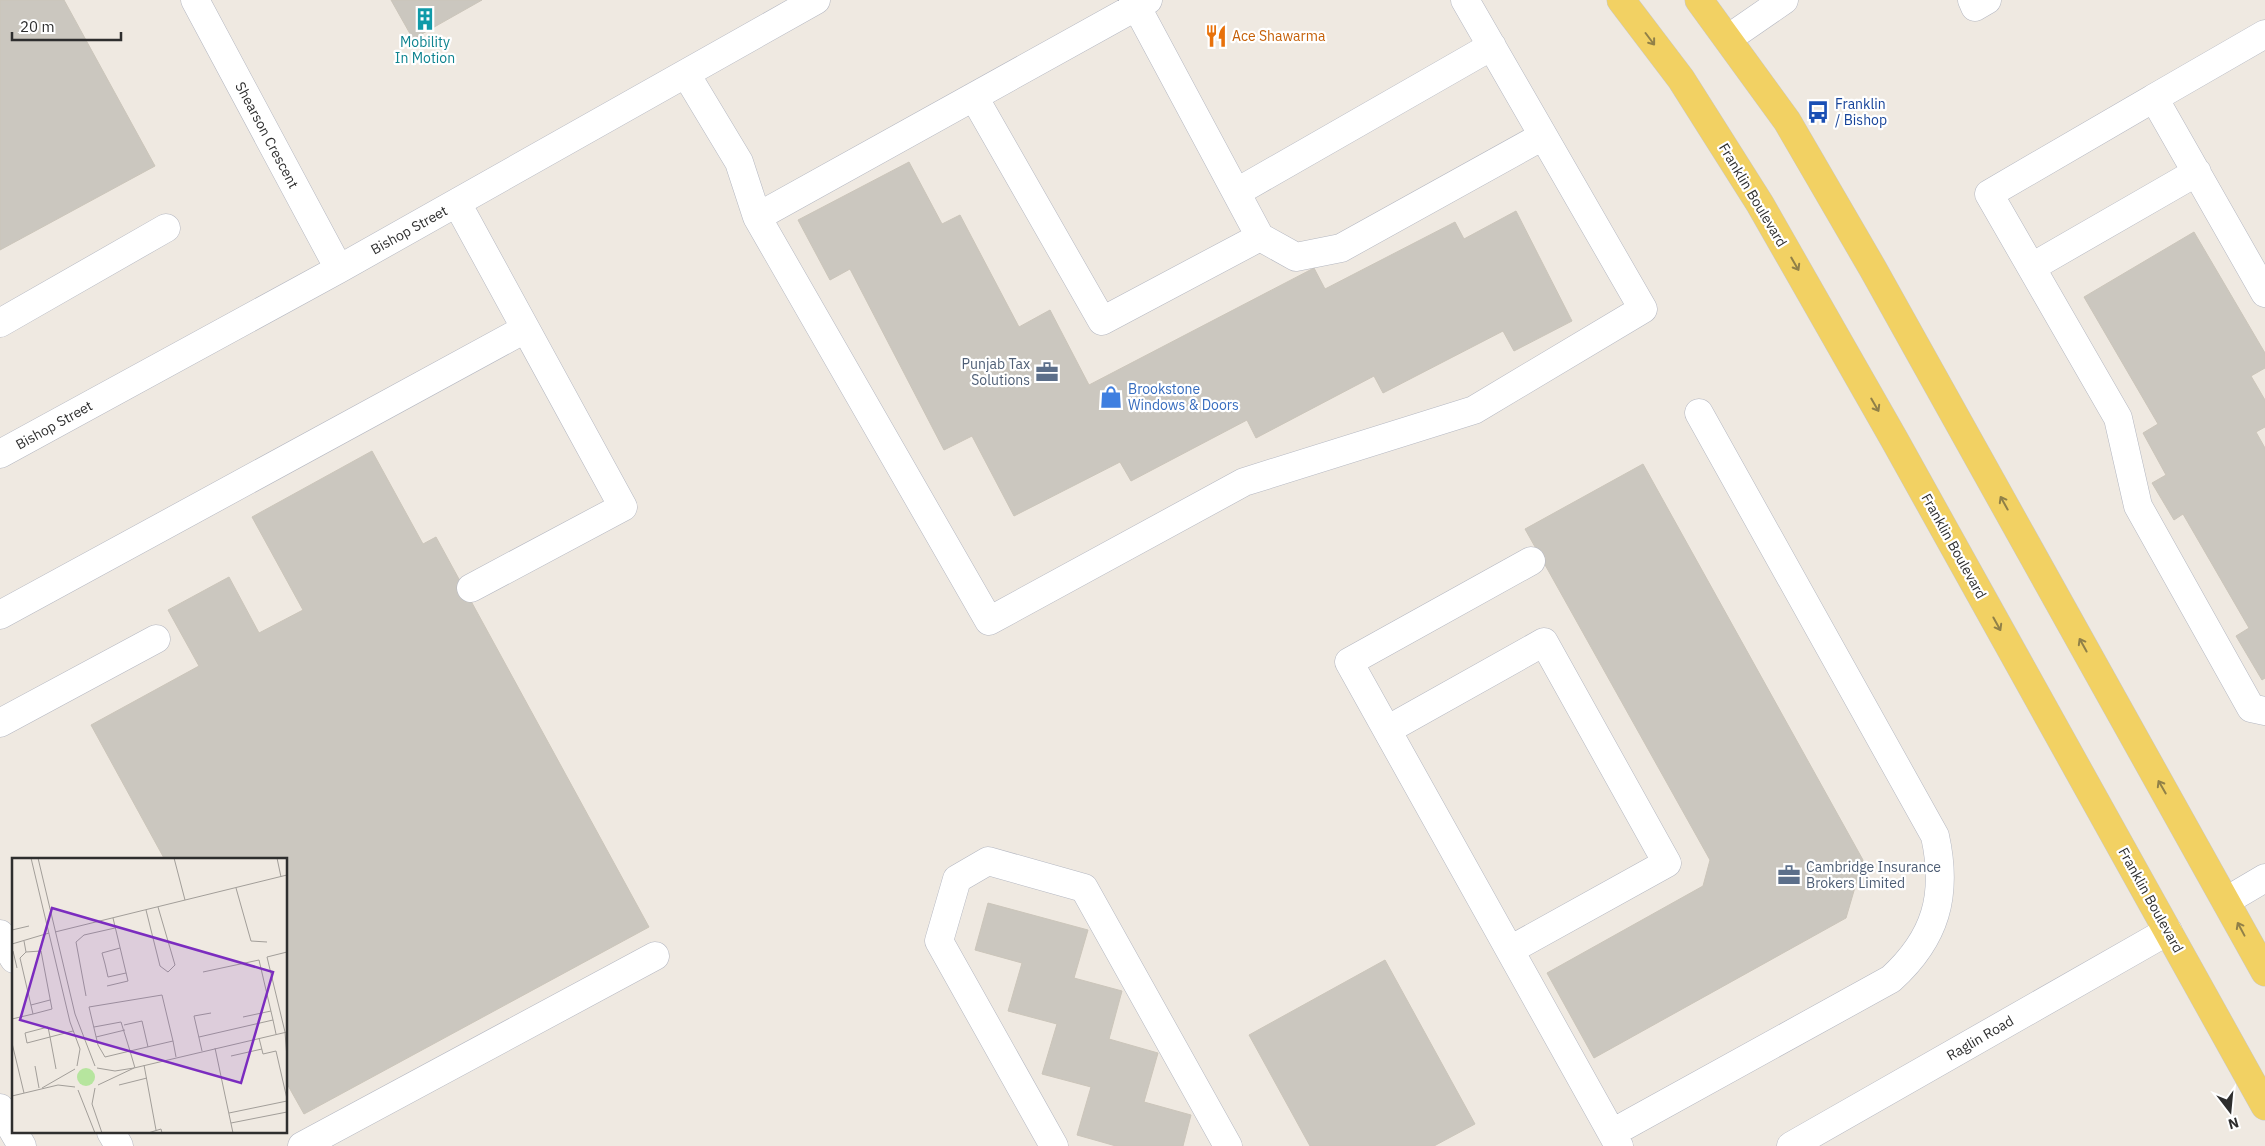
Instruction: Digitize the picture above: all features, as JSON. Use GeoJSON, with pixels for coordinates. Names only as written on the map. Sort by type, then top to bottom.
{"type":"FeatureCollection","features":[{"type":"Feature","properties":{"kind":"main road","name":"Franklin Boulevard"},"geometry":{"type":"LineString","coordinates":[[1621,0],[1681,79],[1760,204],[2265,1106]]}},
{"type":"Feature","properties":{"kind":"main road"},"geometry":{"type":"LineString","coordinates":[[1699,0],[1729,38],[1787,121],[1873,269],[2265,972]]}},
{"type":"Feature","properties":{"kind":"street","name":"Shearson Crescent"},"geometry":{"type":"LineString","coordinates":[[195,0],[339,269]]}},
{"type":"Feature","properties":{"kind":"street","name":"Bishop Street"},"geometry":{"type":"LineString","coordinates":[[0,454],[339,269],[816,0]]}},
{"type":"Feature","properties":{"kind":"street"},"geometry":{"type":"LineString","coordinates":[[686,74],[738,162],[757,217],[989,621],[1244,482],[1474,410],[1643,309],[1465,0]]}},
{"type":"Feature","properties":{"kind":"street"},"geometry":{"type":"LineString","coordinates":[[1729,38],[1784,0]]}},
{"type":"Feature","properties":{"kind":"street"},"geometry":{"type":"LineString","coordinates":[[1972,0],[1976,7],[1987,0]]}},
{"type":"Feature","properties":{"kind":"street"},"geometry":{"type":"LineString","coordinates":[[757,217],[974,97],[1139,2],[1260,237],[1296,256],[1341,248],[1543,136]]}},
{"type":"Feature","properties":{"kind":"street"},"geometry":{"type":"LineString","coordinates":[[2265,34],[1989,194],[2118,418],[2138,506],[2251,708],[2265,710]]}},
{"type":"Feature","properties":{"kind":"street"},"geometry":{"type":"LineString","coordinates":[[1237,192],[1492,46]]}},
{"type":"Feature","properties":{"kind":"street"},"geometry":{"type":"LineString","coordinates":[[974,97],[1102,321],[1260,237]]}},
{"type":"Feature","properties":{"kind":"street"},"geometry":{"type":"LineString","coordinates":[[2154,98],[2265,293]]}},
{"type":"Feature","properties":{"kind":"street"},"geometry":{"type":"LineString","coordinates":[[2032,267],[2197,172]]}},
{"type":"Feature","properties":{"kind":"street"},"geometry":{"type":"LineString","coordinates":[[457,203],[623,506],[471,588]]}},
{"type":"Feature","properties":{"kind":"street"},"geometry":{"type":"LineString","coordinates":[[0,323],[166,228]]}},
{"type":"Feature","properties":{"kind":"street"},"geometry":{"type":"LineString","coordinates":[[0,615],[525,329]]}},
{"type":"Feature","properties":{"kind":"street"},"geometry":{"type":"LineString","coordinates":[[1531,561],[1349,662],[1615,1140],[1891,979],[1906,965],[1929,931],[1936,912],[1941,887],[1941,861],[1935,836],[1699,413]]}},
{"type":"Feature","properties":{"kind":"street"},"geometry":{"type":"LineString","coordinates":[[0,723],[156,639]]}},
{"type":"Feature","properties":{"kind":"street"},"geometry":{"type":"LineString","coordinates":[[1387,730],[1544,642],[1667,863],[1510,950]]}},
{"type":"Feature","properties":{"kind":"street"},"geometry":{"type":"LineString","coordinates":[[1054,1146],[939,941],[957,879],[988,861],[1084,888],[1228,1146]]}},
{"type":"Feature","properties":{"kind":"street"},"geometry":{"type":"LineString","coordinates":[[2226,901],[2265,878]]}},
{"type":"Feature","properties":{"kind":"street","name":"Raglin Road"},"geometry":{"type":"LineString","coordinates":[[1791,1146],[2168,930]]}},
{"type":"Feature","properties":{"kind":"street"},"geometry":{"type":"LineString","coordinates":[[0,934],[12,955]]}},
{"type":"Feature","properties":{"kind":"street"},"geometry":{"type":"LineString","coordinates":[[302,1146],[656,956]]}},
{"type":"Feature","properties":{"kind":"street"},"geometry":{"type":"LineString","coordinates":[[0,1108],[12,1129]]}},
{"type":"Feature","properties":{"kind":"street"},"geometry":{"type":"LineString","coordinates":[[15,1134],[22,1146]]}},
{"type":"Feature","properties":{"kind":"street"},"geometry":{"type":"LineString","coordinates":[[112,1134],[119,1146]]}},
{"type":"Feature","properties":{"kind":"building"},"geometry":{"type":"Polygon","coordinates":[[[0,0],[64,0],[155,166],[0,250],[0,0]]]}},
{"type":"Feature","properties":{"kind":"building","name":"Mobility In Motion"},"geometry":{"type":"Polygon","coordinates":[[[391,0],[482,0],[413,39],[391,0]]]}},
{"type":"Feature","properties":{"kind":"building"},"geometry":{"type":"Polygon","coordinates":[[[909,162],[942,224],[960,215],[1019,327],[1050,310],[1089,385],[1314,268],[1325,289],[1455,222],[1464,239],[1516,211],[1572,321],[1514,351],[1503,331],[1383,393],[1374,376],[1256,438],[1247,420],[1131,481],[1120,462],[1014,516],[972,436],[944,450],[850,269],[830,280],[798,220],[909,162]]]}},
{"type":"Feature","properties":{"kind":"building"},"geometry":{"type":"Polygon","coordinates":[[[2194,232],[2265,353],[2265,368],[2251,376],[2265,400],[2265,427],[2256,432],[2265,448],[2265,678],[2262,680],[2236,636],[2249,628],[2183,514],[2174,520],[2152,483],[2166,475],[2143,433],[2158,424],[2084,297],[2194,232]]]}},
{"type":"Feature","properties":{"kind":"building"},"geometry":{"type":"Polygon","coordinates":[[[372,451],[423,544],[436,537],[649,927],[304,1114],[288,1086],[288,858],[164,858],[91,725],[199,666],[168,610],[229,577],[259,633],[303,610],[252,517],[372,451]]]}},
{"type":"Feature","properties":{"kind":"building"},"geometry":{"type":"Polygon","coordinates":[[[1643,464],[1863,860],[1846,918],[1594,1058],[1547,973],[1703,886],[1710,860],[1525,529],[1643,464]]]}},
{"type":"Feature","properties":{"kind":"building"},"geometry":{"type":"Polygon","coordinates":[[[988,903],[1088,930],[1074,978],[1122,991],[1109,1039],[1158,1053],[1144,1102],[1191,1115],[1183,1146],[1116,1146],[1077,1135],[1091,1087],[1042,1074],[1057,1024],[1008,1011],[1022,963],[975,950],[988,903]]]}},
{"type":"Feature","properties":{"kind":"building"},"geometry":{"type":"Polygon","coordinates":[[[1385,960],[1475,1124],[1434,1146],[1310,1146],[1249,1035],[1385,960]]]}},
{"type":"Feature","properties":{"kind":"place","name":"Mobility In Motion"},"geometry":{"type":"Point","coordinates":[425,19]}},
{"type":"Feature","properties":{"kind":"place","name":"Ace Shawarma"},"geometry":{"type":"Point","coordinates":[1216,36]}},
{"type":"Feature","properties":{"kind":"place","name":"Franklin / Bishop"},"geometry":{"type":"Point","coordinates":[1818,112]}},
{"type":"Feature","properties":{"kind":"place","name":"Punjab Tax Solutions"},"geometry":{"type":"Point","coordinates":[1047,372]}},
{"type":"Feature","properties":{"kind":"place","name":"Brookstone Windows & Doors"},"geometry":{"type":"Point","coordinates":[1111,397]}},
{"type":"Feature","properties":{"kind":"place","name":"Cambridge Insurance Brokers Limited"},"geometry":{"type":"Point","coordinates":[1789,875]}}]}
